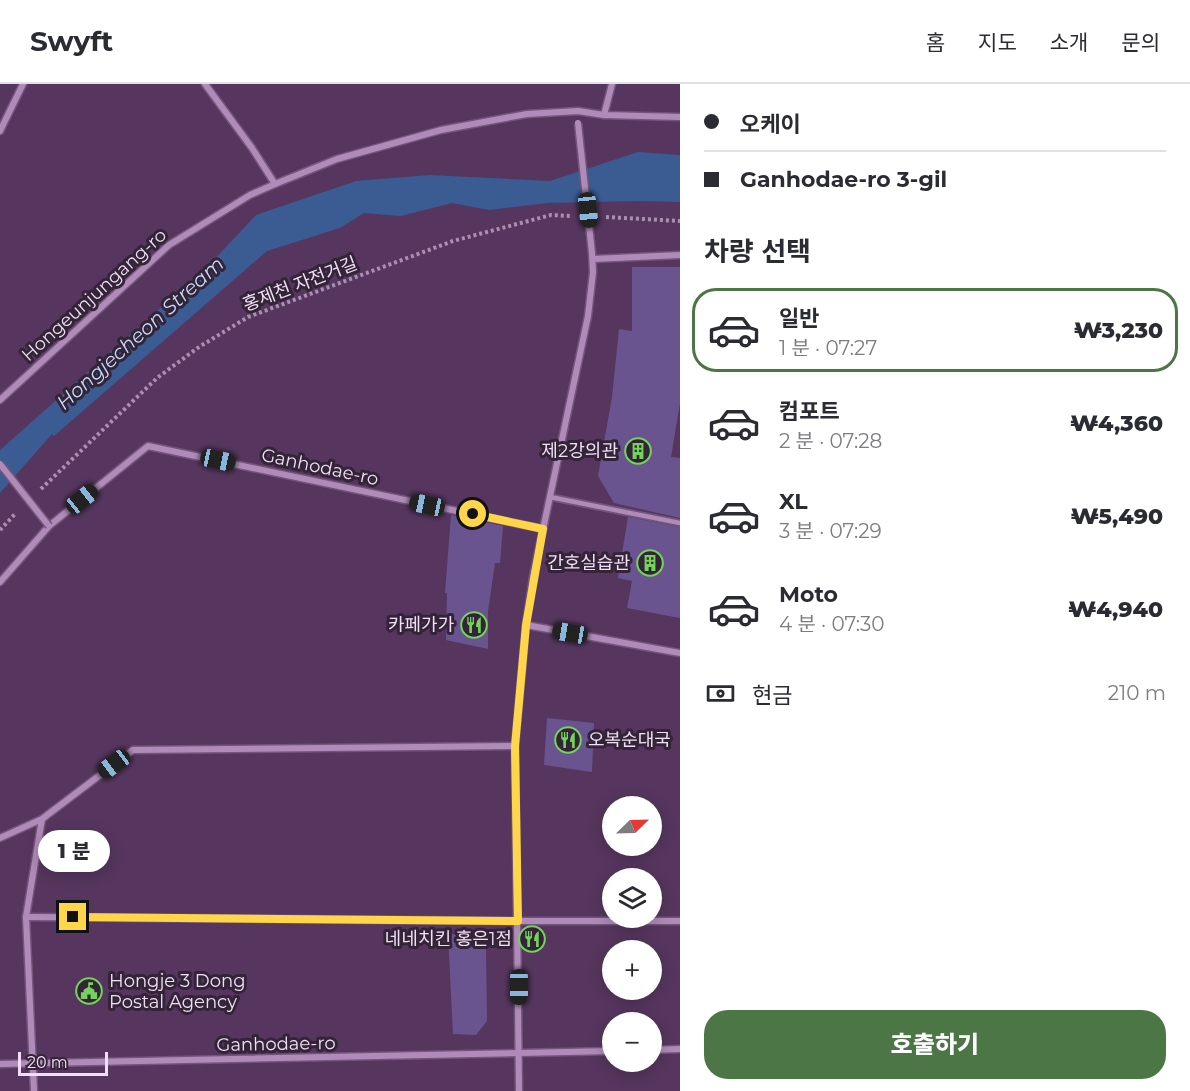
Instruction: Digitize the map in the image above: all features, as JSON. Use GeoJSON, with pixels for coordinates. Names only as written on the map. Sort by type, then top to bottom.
{"type":"FeatureCollection","features":[{"type":"Feature","properties":{"kind":"street"},"geometry":{"type":"LineString","coordinates":[[1,127],[23,84]]}},
{"type":"Feature","properties":{"kind":"street"},"geometry":{"type":"LineString","coordinates":[[205,84],[252,148],[275,184]]}},
{"type":"Feature","properties":{"kind":"street"},"geometry":{"type":"LineString","coordinates":[[604,115],[612,84]]}},
{"type":"Feature","properties":{"kind":"street"},"geometry":{"type":"LineString","coordinates":[[519,1091],[515,746],[526,625],[543,529],[588,316],[593,256],[578,111]]}},
{"type":"Feature","properties":{"kind":"street","name":"Hongeunjungang-ro"},"geometry":{"type":"LineString","coordinates":[[0,400],[169,245],[250,195],[275,184],[337,159],[441,130],[528,114],[578,111],[604,115],[680,117]]}},
{"type":"Feature","properties":{"kind":"street"},"geometry":{"type":"LineString","coordinates":[[593,256],[680,255]]}},
{"type":"Feature","properties":{"kind":"street","name":"Ganhodae-ro"},"geometry":{"type":"LineString","coordinates":[[0,582],[49,526],[148,446],[543,529]]}},
{"type":"Feature","properties":{"kind":"street"},"geometry":{"type":"LineString","coordinates":[[0,464],[49,526]]}},
{"type":"Feature","properties":{"kind":"street"},"geometry":{"type":"LineString","coordinates":[[526,625],[680,653]]}},
{"type":"Feature","properties":{"kind":"street"},"geometry":{"type":"LineString","coordinates":[[0,838],[42,819],[133,750],[515,746]]}},
{"type":"Feature","properties":{"kind":"street"},"geometry":{"type":"LineString","coordinates":[[34,1091],[26,917],[42,819]]}},
{"type":"Feature","properties":{"kind":"street"},"geometry":{"type":"LineString","coordinates":[[26,917],[680,921]]}},
{"type":"Feature","properties":{"kind":"street"},"geometry":{"type":"LineString","coordinates":[[662,1050],[680,1049]]}},
{"type":"Feature","properties":{"kind":"street","name":"Ganhodae-ro"},"geometry":{"type":"LineString","coordinates":[[0,1065],[602,1050]]}},
{"type":"Feature","properties":{"kind":"lane"},"geometry":{"type":"LineString","coordinates":[[550,497],[680,523]]}},
{"type":"Feature","properties":{"kind":"path","name":"홍제천 자전거길"},"geometry":{"type":"LineString","coordinates":[[33,496],[157,378],[200,347],[248,317],[453,241],[551,215],[574,216]]}},
{"type":"Feature","properties":{"kind":"path"},"geometry":{"type":"LineString","coordinates":[[598,217],[680,221]]}},
{"type":"Feature","properties":{"kind":"path"},"geometry":{"type":"LineString","coordinates":[[0,530],[17,512]]}},
{"type":"Feature","properties":{"kind":"water","name":"Hongjecheon Stream"},"geometry":{"type":"Polygon","coordinates":[[[638,152],[680,155],[680,202],[548,203],[489,210],[452,203],[401,216],[364,213],[340,228],[267,251],[54,436],[52,434],[0,493],[0,450],[211,263],[256,215],[356,181],[430,175],[550,181],[638,152]]]}},
{"type":"Feature","properties":{"kind":"building"},"geometry":{"type":"Polygon","coordinates":[[[632,267],[680,267],[680,403],[671,457],[680,458],[680,518],[614,503],[598,476],[612,397],[619,329],[632,331],[632,267]]]}},
{"type":"Feature","properties":{"kind":"building"},"geometry":{"type":"Polygon","coordinates":[[[451,515],[503,526],[500,563],[495,563],[488,611],[488,649],[446,640],[447,593],[445,593],[451,515]]]}},
{"type":"Feature","properties":{"kind":"building","name":"간호실습관"},"geometry":{"type":"Polygon","coordinates":[[[628,517],[680,527],[680,618],[627,608],[632,581],[618,578],[628,517]]]}},
{"type":"Feature","properties":{"kind":"building"},"geometry":{"type":"Polygon","coordinates":[[[547,718],[594,723],[592,772],[544,765],[547,718]]]}},
{"type":"Feature","properties":{"kind":"building"},"geometry":{"type":"Polygon","coordinates":[[[448,934],[476,935],[486,947],[487,1021],[476,1035],[453,1034],[448,934]]]}},
{"type":"Feature","properties":{"kind":"place","name":"제2강의관"},"geometry":{"type":"Point","coordinates":[638,451]}},
{"type":"Feature","properties":{"kind":"place","name":"간호실습관"},"geometry":{"type":"Point","coordinates":[650,563]}},
{"type":"Feature","properties":{"kind":"place","name":"카페가가"},"geometry":{"type":"Point","coordinates":[474,625]}},
{"type":"Feature","properties":{"kind":"place","name":"오복순대국"},"geometry":{"type":"Point","coordinates":[568,740]}},
{"type":"Feature","properties":{"kind":"place","name":"네네치킨 홍은1점"},"geometry":{"type":"Point","coordinates":[532,939]}},
{"type":"Feature","properties":{"kind":"place","name":"Hongje 3 Dong Postal Agency"},"geometry":{"type":"Point","coordinates":[89,991]}},
{"type":"Feature","properties":{"kind":"route"},"geometry":{"type":"LineString","coordinates":[[73,917],[518,921],[515,746],[526,625],[543,529],[473,514]]}}]}
